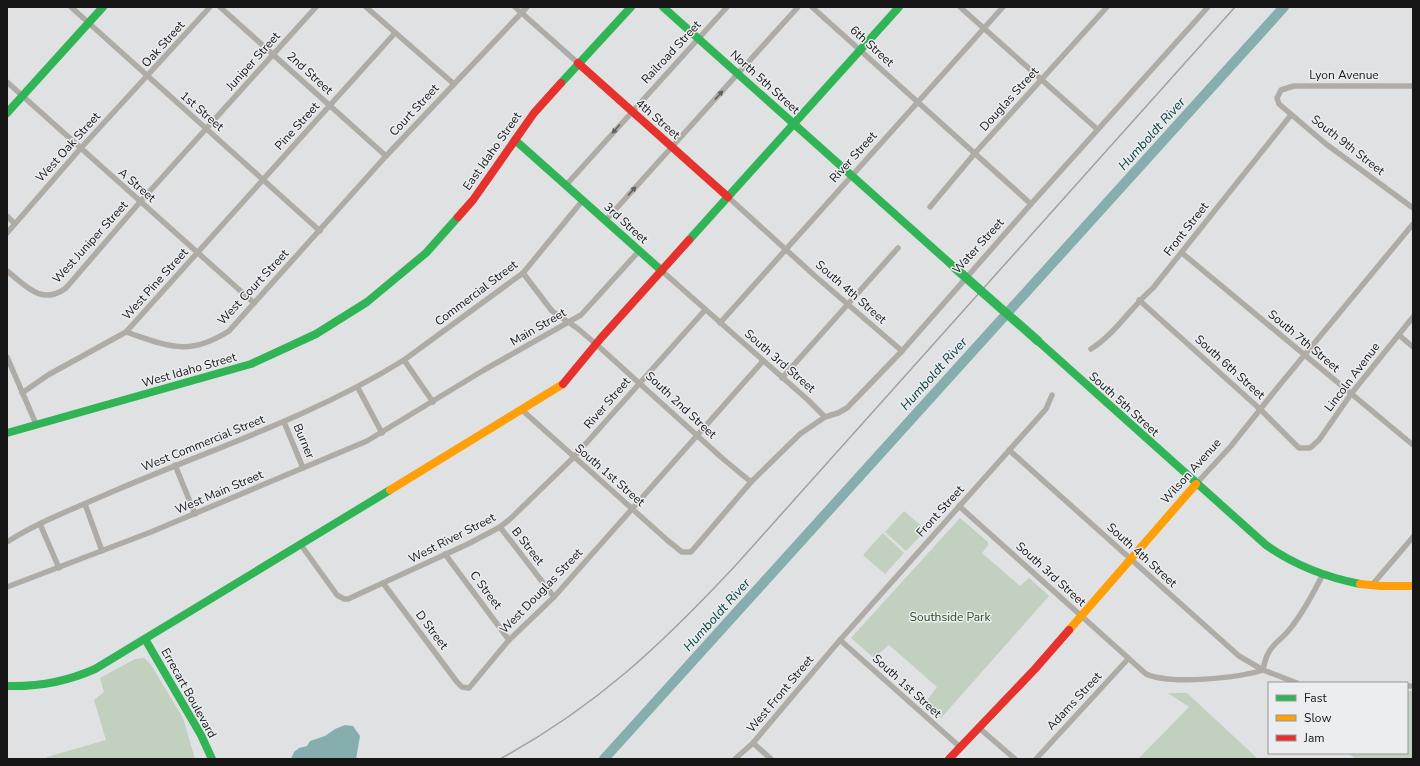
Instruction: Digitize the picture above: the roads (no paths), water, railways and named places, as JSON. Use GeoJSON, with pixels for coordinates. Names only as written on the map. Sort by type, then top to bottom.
{"type":"FeatureCollection","features":[{"type":"Feature","properties":{"kind":"main road"},"geometry":{"type":"LineString","coordinates":[[7,113],[103,7]]}},
{"type":"Feature","properties":{"kind":"main road","name":"East Idaho Street"},"geometry":{"type":"LineString","coordinates":[[366,302],[404,272],[447,230],[472,200],[534,113],[578,63],[631,7]]}},
{"type":"Feature","properties":{"kind":"main road","name":"North 5th Street"},"geometry":{"type":"LineString","coordinates":[[663,7],[851,176]]}},
{"type":"Feature","properties":{"kind":"main road"},"geometry":{"type":"LineString","coordinates":[[7,686],[39,686],[64,681],[88,672],[301,545],[562,385],[596,344],[899,7]]}},
{"type":"Feature","properties":{"kind":"main road","name":"4th Street"},"geometry":{"type":"LineString","coordinates":[[578,63],[728,197]]}},
{"type":"Feature","properties":{"kind":"main road","name":"3rd Street"},"geometry":{"type":"LineString","coordinates":[[515,140],[567,184],[662,271]]}},
{"type":"Feature","properties":{"kind":"main road","name":"South 5th Street"},"geometry":{"type":"LineString","coordinates":[[851,176],[1038,341],[1196,484],[1276,553],[1323,574],[1372,585],[1400,587],[1413,586]]}},
{"type":"Feature","properties":{"kind":"main road","name":"West Idaho Street"},"geometry":{"type":"LineString","coordinates":[[7,433],[161,391],[252,364],[316,334],[366,302]]}},
{"type":"Feature","properties":{"kind":"main road","name":"Wilson Avenue"},"geometry":{"type":"LineString","coordinates":[[949,759],[1034,669],[1131,559],[1162,521],[1196,484]]}},
{"type":"Feature","properties":{"kind":"main road","name":"Errecart Boulevard"},"geometry":{"type":"LineString","coordinates":[[145,639],[201,735],[212,759]]}},
{"type":"Feature","properties":{"kind":"street","name":"1st Street"},"geometry":{"type":"LineString","coordinates":[[71,7],[147,78],[264,179],[320,231]]}},
{"type":"Feature","properties":{"kind":"street","name":"Oak Street"},"geometry":{"type":"LineString","coordinates":[[147,78],[210,7]]}},
{"type":"Feature","properties":{"kind":"street","name":"2nd Street"},"geometry":{"type":"LineString","coordinates":[[220,7],[386,156]]}},
{"type":"Feature","properties":{"kind":"street","name":"Juniper Street"},"geometry":{"type":"LineString","coordinates":[[206,130],[316,7]]}},
{"type":"Feature","properties":{"kind":"street","name":"4th Street"},"geometry":{"type":"LineString","coordinates":[[515,7],[578,63]]}},
{"type":"Feature","properties":{"kind":"street","name":"Court Street"},"geometry":{"type":"LineString","coordinates":[[320,231],[386,156],[527,7]]}},
{"type":"Feature","properties":{"kind":"street","name":"Railroad Street"},"geometry":{"type":"LineString","coordinates":[[567,184],[631,111],[727,7]]}},
{"type":"Feature","properties":{"kind":"street"},"geometry":{"type":"LineString","coordinates":[[606,220],[798,7]]}},
{"type":"Feature","properties":{"kind":"street","name":"6th Street"},"geometry":{"type":"LineString","coordinates":[[812,7],[918,102]]}},
{"type":"Feature","properties":{"kind":"street"},"geometry":{"type":"LineString","coordinates":[[960,7],[1097,130]]}},
{"type":"Feature","properties":{"kind":"street","name":"River Street"},"geometry":{"type":"LineString","coordinates":[[720,323],[1003,7]]}},
{"type":"Feature","properties":{"kind":"street","name":"Douglas Street"},"geometry":{"type":"LineString","coordinates":[[930,207],[975,154],[1106,7]]}},
{"type":"Feature","properties":{"kind":"street","name":"Water Street"},"geometry":{"type":"LineString","coordinates":[[686,553],[691,552],[696,548],[751,482],[800,434],[825,417],[838,413],[847,408],[902,351],[1031,204],[1208,7]]}},
{"type":"Feature","properties":{"kind":"street"},"geometry":{"type":"LineString","coordinates":[[369,8],[395,33],[454,84]]}},
{"type":"Feature","properties":{"kind":"street","name":"Pine Street"},"geometry":{"type":"LineString","coordinates":[[264,179],[395,33]]}},
{"type":"Feature","properties":{"kind":"street","name":"West Oak Street"},"geometry":{"type":"LineString","coordinates":[[7,233],[14,223],[80,149],[147,78]]}},
{"type":"Feature","properties":{"kind":"street","name":"A Street"},"geometry":{"type":"LineString","coordinates":[[7,82],[80,149],[254,303]]}},
{"type":"Feature","properties":{"kind":"street","name":"Lyon Avenue"},"geometry":{"type":"LineString","coordinates":[[1278,94],[1284,88],[1294,86],[1413,86]]}},
{"type":"Feature","properties":{"kind":"street","name":"South 9th Street"},"geometry":{"type":"LineString","coordinates":[[1278,94],[1279,104],[1291,115],[1332,148],[1413,208]]}},
{"type":"Feature","properties":{"kind":"street"},"geometry":{"type":"LineString","coordinates":[[918,102],[1031,204]]}},
{"type":"Feature","properties":{"kind":"street","name":"Front Street"},"geometry":{"type":"LineString","coordinates":[[1092,349],[1106,340],[1139,300],[1153,288],[1291,115]]}},
{"type":"Feature","properties":{"kind":"street","name":"West Juniper Street"},"geometry":{"type":"LineString","coordinates":[[7,271],[33,291],[44,296],[53,295],[66,288],[140,202],[206,130]]}},
{"type":"Feature","properties":{"kind":"street","name":"West Pine Street"},"geometry":{"type":"LineString","coordinates":[[22,393],[48,376],[126,332],[264,179]]}},
{"type":"Feature","properties":{"kind":"street","name":"4th Street"},"geometry":{"type":"LineString","coordinates":[[728,197],[786,249]]}},
{"type":"Feature","properties":{"kind":"street","name":"Commercial Street"},"geometry":{"type":"LineString","coordinates":[[404,360],[523,273],[583,200]]}},
{"type":"Feature","properties":{"kind":"street"},"geometry":{"type":"LineString","coordinates":[[7,216],[14,223]]}},
{"type":"Feature","properties":{"kind":"street","name":"Wilson Avenue"},"geometry":{"type":"LineString","coordinates":[[1196,484],[1261,410],[1278,387],[1413,224]]}},
{"type":"Feature","properties":{"kind":"street","name":"West Court Street"},"geometry":{"type":"LineString","coordinates":[[126,332],[173,347],[196,346],[216,340],[229,331],[320,231]]}},
{"type":"Feature","properties":{"kind":"street"},"geometry":{"type":"LineString","coordinates":[[782,378],[898,248]]}},
{"type":"Feature","properties":{"kind":"street","name":"South 4th Street"},"geometry":{"type":"LineString","coordinates":[[786,249],[847,305],[902,351]]}},
{"type":"Feature","properties":{"kind":"street","name":"Main Street"},"geometry":{"type":"LineString","coordinates":[[433,402],[484,370],[569,322],[593,303],[639,251]]}},
{"type":"Feature","properties":{"kind":"street","name":"South 7th Street"},"geometry":{"type":"LineString","coordinates":[[1182,253],[1413,445]]}},
{"type":"Feature","properties":{"kind":"street","name":"3rd Street"},"geometry":{"type":"LineString","coordinates":[[662,271],[720,323]]}},
{"type":"Feature","properties":{"kind":"street"},"geometry":{"type":"LineString","coordinates":[[523,273],[552,311],[569,322],[596,344]]}},
{"type":"Feature","properties":{"kind":"street","name":"South 6th Street"},"geometry":{"type":"LineString","coordinates":[[1139,300],[1261,410],[1299,448],[1306,449]]}},
{"type":"Feature","properties":{"kind":"street","name":"River Street"},"geometry":{"type":"LineString","coordinates":[[573,458],[705,310]]}},
{"type":"Feature","properties":{"kind":"street","name":"Lincoln Avenue"},"geometry":{"type":"LineString","coordinates":[[1306,449],[1319,440],[1351,394],[1413,317]]}},
{"type":"Feature","properties":{"kind":"street","name":"South 3rd Street"},"geometry":{"type":"LineString","coordinates":[[720,323],[825,417]]}},
{"type":"Feature","properties":{"kind":"street"},"geometry":{"type":"LineString","coordinates":[[1399,335],[1413,347]]}},
{"type":"Feature","properties":{"kind":"street","name":"South 2nd Street"},"geometry":{"type":"LineString","coordinates":[[596,344],[751,482]]}},
{"type":"Feature","properties":{"kind":"street"},"geometry":{"type":"LineString","coordinates":[[7,357],[36,424]]}},
{"type":"Feature","properties":{"kind":"street"},"geometry":{"type":"LineString","coordinates":[[404,360],[433,402]]}},
{"type":"Feature","properties":{"kind":"street","name":"West Commercial Street"},"geometry":{"type":"LineString","coordinates":[[7,542],[40,524],[175,465],[284,422],[358,388],[404,360]]}},
{"type":"Feature","properties":{"kind":"street"},"geometry":{"type":"LineString","coordinates":[[632,508],[696,434],[763,361]]}},
{"type":"Feature","properties":{"kind":"street"},"geometry":{"type":"LineString","coordinates":[[358,388],[382,433]]}},
{"type":"Feature","properties":{"kind":"street","name":"Front Street"},"geometry":{"type":"LineString","coordinates":[[840,640],[1046,409],[1052,395]]}},
{"type":"Feature","properties":{"kind":"street","name":"West Main Street"},"geometry":{"type":"LineString","coordinates":[[7,587],[102,552],[303,468],[382,433],[433,402]]}},
{"type":"Feature","properties":{"kind":"street","name":"South 1st Street"},"geometry":{"type":"LineString","coordinates":[[522,410],[573,458],[667,540],[686,553]]}},
{"type":"Feature","properties":{"kind":"street","name":"Burner"},"geometry":{"type":"LineString","coordinates":[[284,422],[303,468]]}},
{"type":"Feature","properties":{"kind":"street","name":"South 4th Street"},"geometry":{"type":"LineString","coordinates":[[1009,450],[1230,649],[1249,663],[1294,682]]}},
{"type":"Feature","properties":{"kind":"street","name":"West River Street"},"geometry":{"type":"LineString","coordinates":[[301,545],[337,595],[344,599],[355,597],[500,527],[573,458]]}},
{"type":"Feature","properties":{"kind":"street"},"geometry":{"type":"LineString","coordinates":[[175,465],[195,514]]}},
{"type":"Feature","properties":{"kind":"street"},"geometry":{"type":"LineString","coordinates":[[85,504],[102,552]]}},
{"type":"Feature","properties":{"kind":"street","name":"South 3rd Street"},"geometry":{"type":"LineString","coordinates":[[959,506],[1146,674],[1160,679],[1223,677],[1264,670]]}},
{"type":"Feature","properties":{"kind":"street","name":"West Douglas Street"},"geometry":{"type":"LineString","coordinates":[[466,689],[469,688],[509,640],[554,597],[632,508]]}},
{"type":"Feature","properties":{"kind":"street"},"geometry":{"type":"LineString","coordinates":[[40,524],[59,568]]}},
{"type":"Feature","properties":{"kind":"street","name":"B Street"},"geometry":{"type":"LineString","coordinates":[[500,527],[554,597]]}},
{"type":"Feature","properties":{"kind":"street"},"geometry":{"type":"LineString","coordinates":[[1372,585],[1413,538]]}},
{"type":"Feature","properties":{"kind":"street","name":"C Street"},"geometry":{"type":"LineString","coordinates":[[445,554],[509,640]]}},
{"type":"Feature","properties":{"kind":"street"},"geometry":{"type":"LineString","coordinates":[[1264,670],[1268,653],[1275,643],[1292,627],[1323,574]]}},
{"type":"Feature","properties":{"kind":"street","name":"D Street"},"geometry":{"type":"LineString","coordinates":[[383,583],[457,682],[466,689]]}},
{"type":"Feature","properties":{"kind":"street","name":"South 1st Street"},"geometry":{"type":"LineString","coordinates":[[840,640],[960,747]]}},
{"type":"Feature","properties":{"kind":"street","name":"West Front Street"},"geometry":{"type":"LineString","coordinates":[[735,759],[753,743],[840,640]]}},
{"type":"Feature","properties":{"kind":"street","name":"Adams Street"},"geometry":{"type":"LineString","coordinates":[[1036,759],[1128,659]]}},
{"type":"Feature","properties":{"kind":"street"},"geometry":{"type":"LineString","coordinates":[[978,727],[1014,759]]}},
{"type":"Feature","properties":{"kind":"street"},"geometry":{"type":"LineString","coordinates":[[753,743],[771,759]]}},
{"type":"Feature","properties":{"kind":"water"},"geometry":{"type":"Polygon","coordinates":[[[345,725],[353,726],[360,736],[356,759],[291,759],[294,752],[299,748],[307,746],[310,741],[325,736],[335,729],[345,725]]]}},
{"type":"Feature","properties":{"kind":"waterway","name":"Humboldt River"},"geometry":{"type":"LineString","coordinates":[[604,759],[1284,7]]}},
{"type":"Feature","properties":{"kind":"railway"},"geometry":{"type":"LineString","coordinates":[[500,759],[535,739],[567,718],[597,695],[654,648],[708,595],[1235,7]]}},
{"type":"Feature","properties":{"kind":"park label","name":"Southside Park"},"geometry":{"type":"Point","coordinates":[950,617]}}]}
